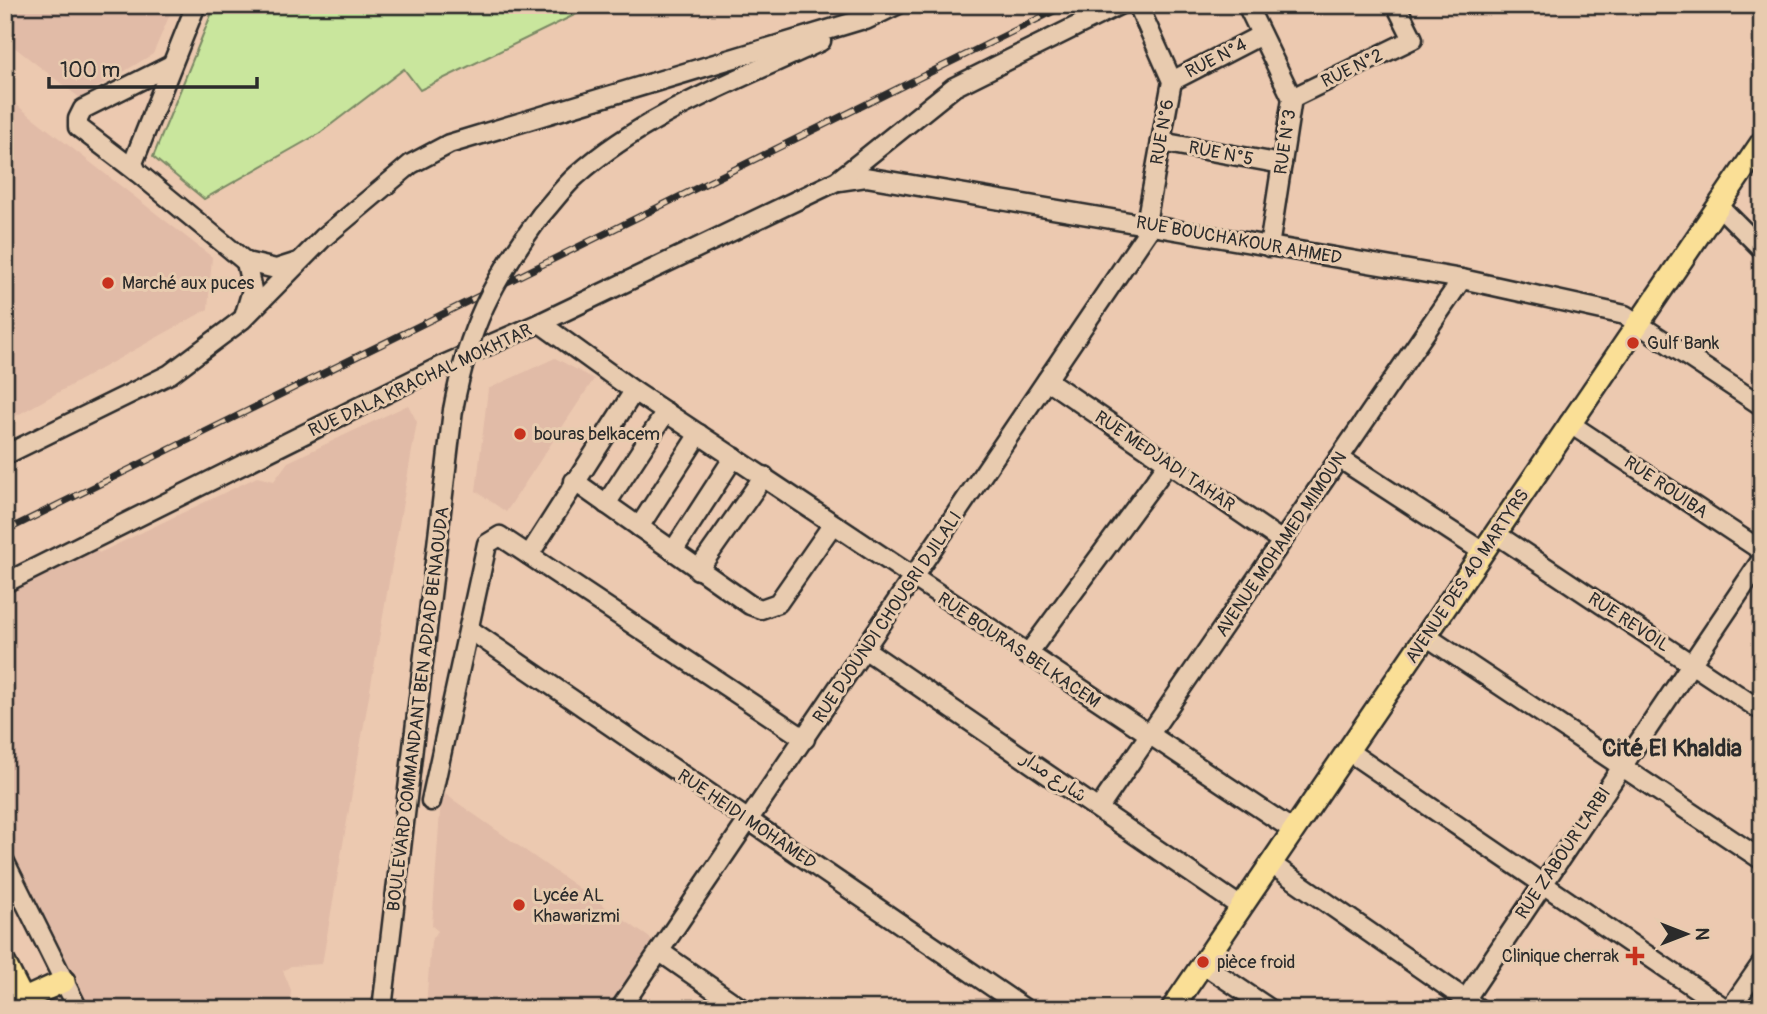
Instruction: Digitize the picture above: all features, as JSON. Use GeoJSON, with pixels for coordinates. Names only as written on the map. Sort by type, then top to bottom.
{"type":"FeatureCollection","features":[{"type":"Feature","properties":{"kind":"main road","name":"AVENUE DES 40 MARTYRS"},"geometry":{"type":"LineString","coordinates":[[1172,1009],[1762,142]]}},
{"type":"Feature","properties":{"kind":"main road"},"geometry":{"type":"LineString","coordinates":[[5,964],[14,1005],[64,981]]}},
{"type":"Feature","properties":{"kind":"street"},"geometry":{"type":"LineString","coordinates":[[137,172],[133,163],[135,153],[196,5]]}},
{"type":"Feature","properties":{"kind":"street"},"geometry":{"type":"LineString","coordinates":[[5,455],[170,374],[243,319],[301,260],[411,164],[449,144],[874,16],[897,5]]}},
{"type":"Feature","properties":{"kind":"street"},"geometry":{"type":"LineString","coordinates":[[837,181],[954,86],[1119,5]]}},
{"type":"Feature","properties":{"kind":"street","name":"RUE N°6"},"geometry":{"type":"LineString","coordinates":[[1138,5],[1172,81],[1149,224]]}},
{"type":"Feature","properties":{"kind":"street","name":"RUE N°3"},"geometry":{"type":"LineString","coordinates":[[1247,5],[1292,98],[1269,247]]}},
{"type":"Feature","properties":{"kind":"street","name":"RUE N°2"},"geometry":{"type":"LineString","coordinates":[[1292,98],[1413,39],[1396,5]]}},
{"type":"Feature","properties":{"kind":"street","name":"BOULEVARD COMMANDANT BEN ADDAD BENAOUDA"},"geometry":{"type":"LineString","coordinates":[[382,1009],[453,410],[476,321],[512,255],[541,215],[575,176],[630,136],[671,112],[874,16]]}},
{"type":"Feature","properties":{"kind":"street","name":"RUE N°4"},"geometry":{"type":"LineString","coordinates":[[1172,81],[1261,36]]}},
{"type":"Feature","properties":{"kind":"street"},"geometry":{"type":"LineString","coordinates":[[171,65],[83,109],[78,119],[78,127],[246,262],[276,269],[301,260]]}},
{"type":"Feature","properties":{"kind":"street","name":"RUE N°5"},"geometry":{"type":"LineString","coordinates":[[1161,142],[1282,164]]}},
{"type":"Feature","properties":{"kind":"street","name":"RUE BOUCHAKOUR AHMED"},"geometry":{"type":"LineString","coordinates":[[837,181],[866,177],[1149,224],[1462,279],[1625,315],[1762,406]]}},
{"type":"Feature","properties":{"kind":"street","name":"RUE DALA KRACHAL MOKHTAR"},"geometry":{"type":"LineString","coordinates":[[5,583],[443,365],[540,323],[837,181]]}},
{"type":"Feature","properties":{"kind":"street"},"geometry":{"type":"LineString","coordinates":[[1719,206],[1762,249]]}},
{"type":"Feature","properties":{"kind":"street","name":"RUE DJOUNDI CHOUGRI DJILALI"},"geometry":{"type":"LineString","coordinates":[[620,1009],[751,821],[1048,380],[1149,224]]}},
{"type":"Feature","properties":{"kind":"street"},"geometry":{"type":"LineString","coordinates":[[243,319],[252,290],[246,262]]}},
{"type":"Feature","properties":{"kind":"street","name":"AVENUE MOHAMED MIMOUN"},"geometry":{"type":"LineString","coordinates":[[1099,808],[1462,279]]}},
{"type":"Feature","properties":{"kind":"street","name":"RUE BOURAS BELKACEM"},"geometry":{"type":"LineString","coordinates":[[540,323],[634,391],[1149,737],[1293,830]]}},
{"type":"Feature","properties":{"kind":"street","name":"RUE MEDJADI TAHAR"},"geometry":{"type":"LineString","coordinates":[[1048,380],[1282,541]]}},
{"type":"Feature","properties":{"kind":"street"},"geometry":{"type":"LineString","coordinates":[[528,555],[634,391]]}},
{"type":"Feature","properties":{"kind":"street"},"geometry":{"type":"LineString","coordinates":[[606,504],[666,412]]}},
{"type":"Feature","properties":{"kind":"street","name":"RUE ROUIBA"},"geometry":{"type":"LineString","coordinates":[[1569,422],[1762,551]]}},
{"type":"Feature","properties":{"kind":"street"},"geometry":{"type":"LineString","coordinates":[[639,527],[699,434]]}},
{"type":"Feature","properties":{"kind":"street"},"geometry":{"type":"LineString","coordinates":[[673,551],[734,457]]}},
{"type":"Feature","properties":{"kind":"street"},"geometry":{"type":"LineString","coordinates":[[1339,458],[1483,552]]}},
{"type":"Feature","properties":{"kind":"street"},"geometry":{"type":"LineString","coordinates":[[1027,655],[1167,464]]}},
{"type":"Feature","properties":{"kind":"street"},"geometry":{"type":"LineString","coordinates":[[698,570],[764,476]]}},
{"type":"Feature","properties":{"kind":"street"},"geometry":{"type":"LineString","coordinates":[[574,481],[750,605],[767,609],[778,603],[833,524]]}},
{"type":"Feature","properties":{"kind":"street","name":"RUE REVOIL"},"geometry":{"type":"LineString","coordinates":[[1496,534],[1762,711]]}},
{"type":"Feature","properties":{"kind":"street"},"geometry":{"type":"LineString","coordinates":[[431,801],[487,544],[500,536],[805,739]]}},
{"type":"Feature","properties":{"kind":"street","name":"RUE ZABOUR LARBI"},"geometry":{"type":"LineString","coordinates":[[1468,1005],[1543,884],[1762,559]]}},
{"type":"Feature","properties":{"kind":"street","name":"RUE HEIDI MOHAMED"},"geometry":{"type":"LineString","coordinates":[[469,629],[1025,1009]]}},
{"type":"Feature","properties":{"kind":"street"},"geometry":{"type":"LineString","coordinates":[[1426,636],[1762,860]]}},
{"type":"Feature","properties":{"kind":"street","name":"شارع مدار"},"geometry":{"type":"LineString","coordinates":[[866,650],[1241,906]]}},
{"type":"Feature","properties":{"kind":"street"},"geometry":{"type":"LineString","coordinates":[[1348,751],[1728,1009],[1762,963]]}},
{"type":"Feature","properties":{"kind":"street"},"geometry":{"type":"LineString","coordinates":[[5,862],[78,1009]]}},
{"type":"Feature","properties":{"kind":"street"},"geometry":{"type":"LineString","coordinates":[[1270,863],[1468,1005]]}},
{"type":"Feature","properties":{"kind":"street"},"geometry":{"type":"LineString","coordinates":[[659,951],[742,1009]]}},
{"type":"Feature","properties":{"kind":"street"},"geometry":{"type":"LineString","coordinates":[[1203,964],[1270,1009]]}},
{"type":"Feature","properties":{"kind":"shaded area"},"geometry":{"type":"Polygon","coordinates":[[[5,5],[174,5],[153,54],[80,98],[5,40],[5,5]]]}},
{"type":"Feature","properties":{"kind":"shaded area","name":"Marché aux puces"},"geometry":{"type":"Polygon","coordinates":[[[5,96],[212,257],[208,309],[5,422],[5,96]]]}},
{"type":"Feature","properties":{"kind":"shaded area","name":"bouras belkacem"},"geometry":{"type":"Polygon","coordinates":[[[555,358],[594,379],[506,512],[476,491],[488,389],[555,358]]]}},
{"type":"Feature","properties":{"kind":"shaded area"},"geometry":{"type":"Polygon","coordinates":[[[408,405],[417,422],[322,964],[291,966],[283,971],[291,990],[290,1009],[91,1009],[5,836],[5,593],[96,549],[99,553],[257,477],[274,481],[288,462],[408,405]]]}},
{"type":"Feature","properties":{"kind":"shaded area","name":"Lycée AL Khawarizmi"},"geometry":{"type":"Polygon","coordinates":[[[445,794],[654,941],[650,953],[613,1009],[426,1007],[431,941],[438,931],[432,926],[440,811],[445,794]]]}},
{"type":"Feature","properties":{"kind":"green space"},"geometry":{"type":"Polygon","coordinates":[[[215,5],[595,5],[420,90],[404,69],[320,133],[204,199],[153,157],[215,5]]]}},
{"type":"Feature","properties":{"kind":"railway"},"geometry":{"type":"LineString","coordinates":[[5,531],[1066,5]]}},
{"type":"Feature","properties":{"kind":"place","name":"Marché aux puces"},"geometry":{"type":"Point","coordinates":[108,283]}},
{"type":"Feature","properties":{"kind":"place","name":"Gulf Bank"},"geometry":{"type":"Point","coordinates":[1633,343]}},
{"type":"Feature","properties":{"kind":"place","name":"bouras belkacem"},"geometry":{"type":"Point","coordinates":[520,434]}},
{"type":"Feature","properties":{"kind":"place","name":"Lycée AL Khawarizmi"},"geometry":{"type":"Point","coordinates":[519,905]}},
{"type":"Feature","properties":{"kind":"place","name":"Clinique cherrak"},"geometry":{"type":"Point","coordinates":[1635,956]}},
{"type":"Feature","properties":{"kind":"place","name":"pièce froid"},"geometry":{"type":"Point","coordinates":[1203,962]}},
{"type":"Feature","properties":{"kind":"district","name":"Cité El Khaldia"},"geometry":{"type":"Point","coordinates":[1672,748]}}]}
